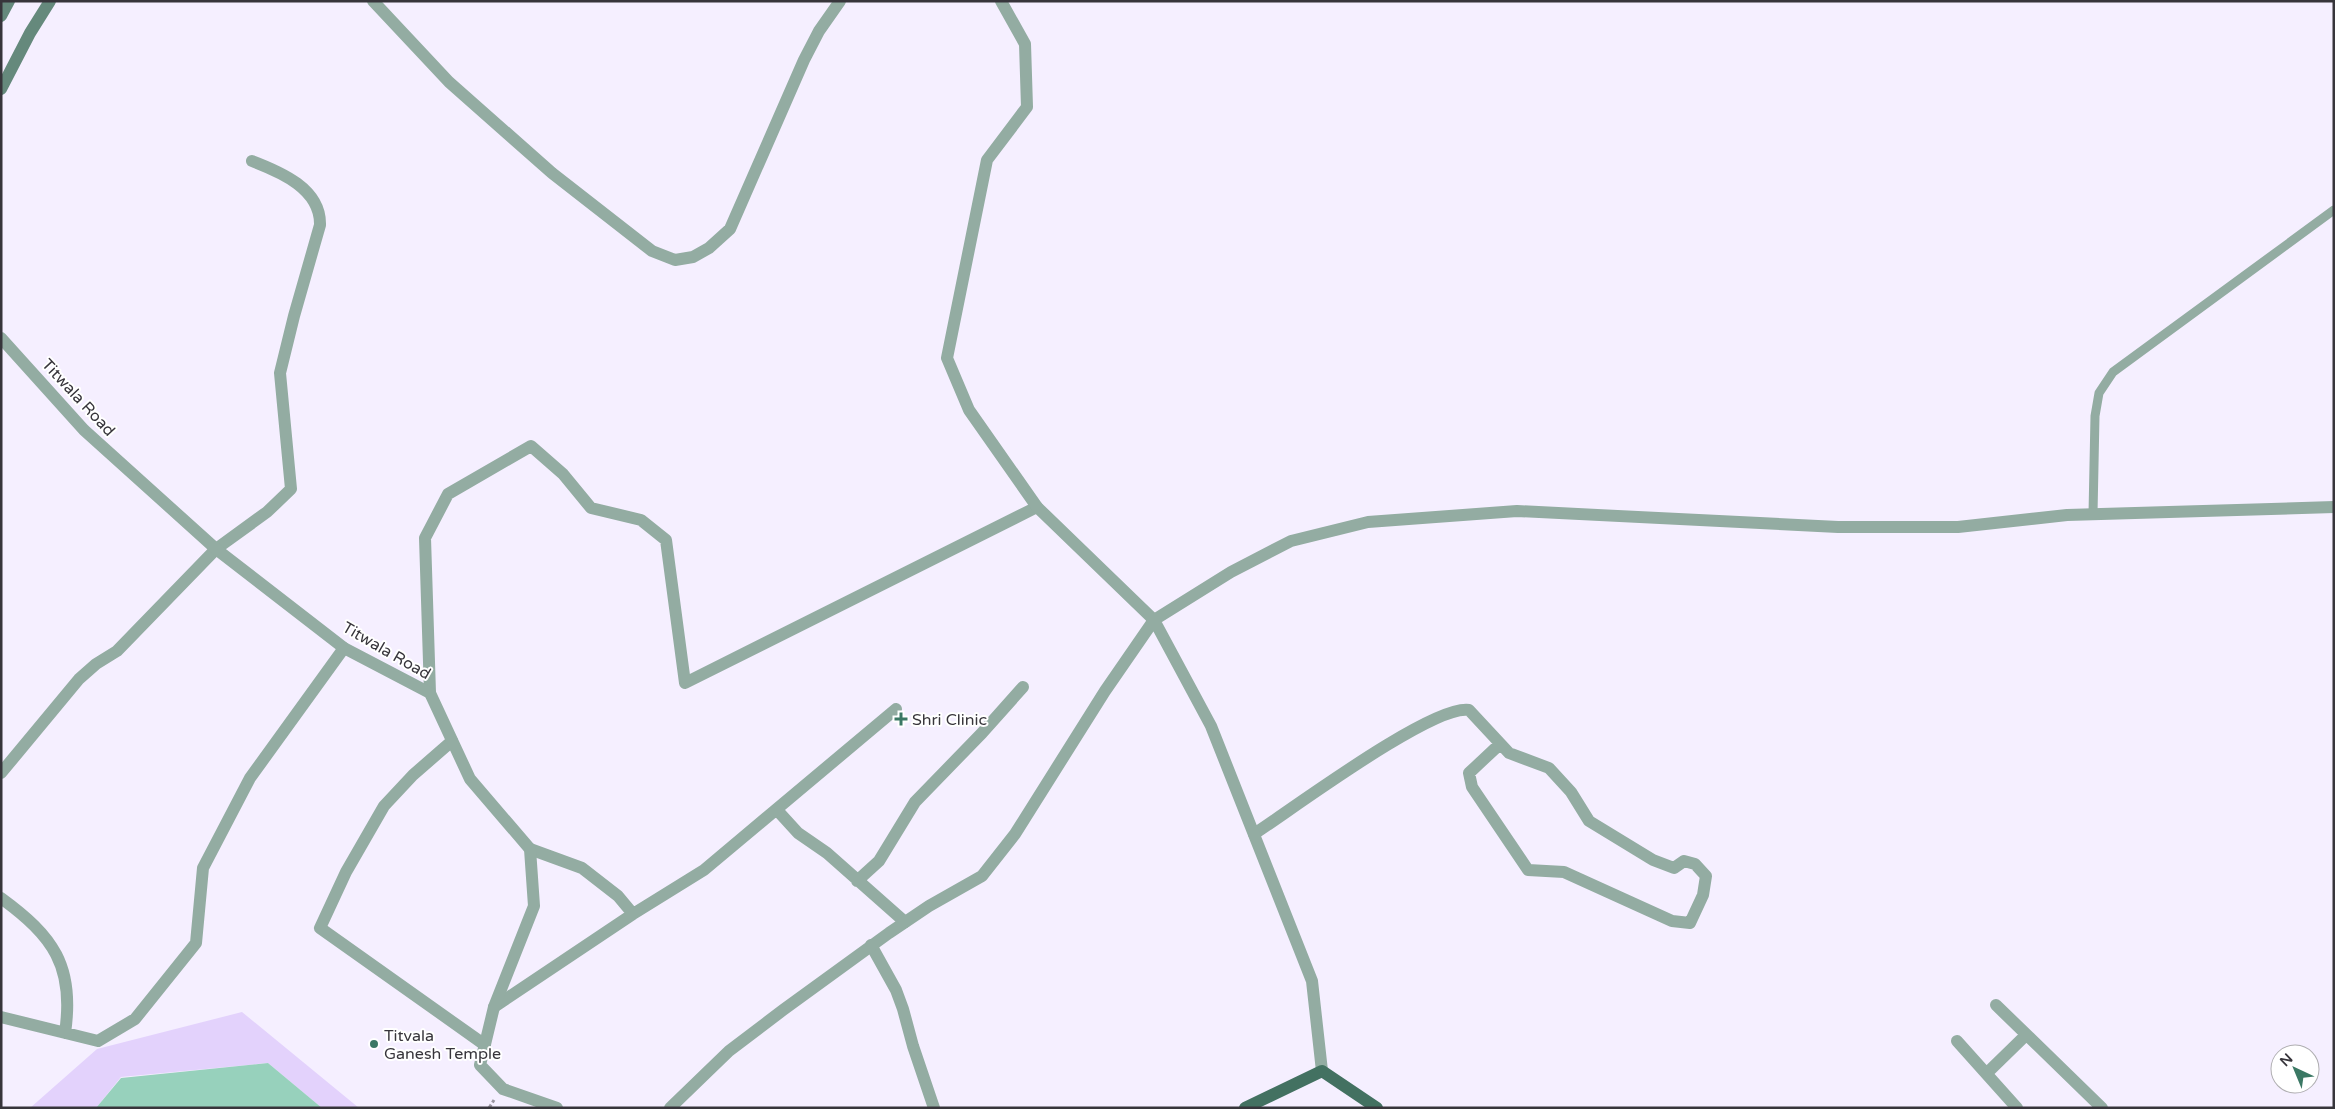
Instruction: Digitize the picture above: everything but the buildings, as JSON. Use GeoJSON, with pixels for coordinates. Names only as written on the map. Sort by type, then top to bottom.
{"type":"FeatureCollection","features":[{"type":"Feature","properties":{"kind":"main road"},"geometry":{"type":"LineString","coordinates":[[1,16],[9,1]]}},
{"type":"Feature","properties":{"kind":"main road"},"geometry":{"type":"LineString","coordinates":[[1,89],[30,33],[50,1]]}},
{"type":"Feature","properties":{"kind":"main road"},"geometry":{"type":"LineString","coordinates":[[1245,1108],[1322,1071],[1377,1108]]}},
{"type":"Feature","properties":{"kind":"street"},"geometry":{"type":"LineString","coordinates":[[373,1],[449,82],[552,173],[652,251],[675,260],[693,257],[709,248],[730,229],[804,60],[819,31],[840,1]]}},
{"type":"Feature","properties":{"kind":"street"},"geometry":{"type":"LineString","coordinates":[[1001,1],[1025,44],[1027,107],[987,160],[947,358],[969,410],[1037,507],[1154,620],[1211,726],[1312,981],[1322,1071]]}},
{"type":"Feature","properties":{"kind":"street"},"geometry":{"type":"LineString","coordinates":[[1,773],[79,679],[96,664],[117,651],[216,549],[267,512],[291,489],[280,373],[320,225],[320,212],[313,198],[298,184],[252,160]]}},
{"type":"Feature","properties":{"kind":"street","name":"Titwala Road"},"geometry":{"type":"LineString","coordinates":[[1,338],[84,430],[216,549],[344,648],[430,693],[470,779],[530,849]]}},
{"type":"Feature","properties":{"kind":"street"},"geometry":{"type":"LineString","coordinates":[[430,693],[425,538],[448,494],[531,446],[563,474],[591,508],[641,520],[666,540],[685,683],[1037,507]]}},
{"type":"Feature","properties":{"kind":"street"},"geometry":{"type":"LineString","coordinates":[[670,1108],[729,1050],[904,922],[982,876],[1015,834],[1100,699],[1154,620],[1231,572],[1291,541],[1368,522],[1517,511],[1838,527],[1958,527],[2067,515],[2334,507]]}},
{"type":"Feature","properties":{"kind":"street"},"geometry":{"type":"LineString","coordinates":[[1,1017],[98,1041],[135,1019],[196,943],[203,868],[250,778],[344,648]]}},
{"type":"Feature","properties":{"kind":"street"},"geometry":{"type":"LineString","coordinates":[[857,882],[880,861],[915,802],[982,733],[1023,687]]}},
{"type":"Feature","properties":{"kind":"street"},"geometry":{"type":"LineString","coordinates":[[494,1007],[633,914],[704,870],[896,709]]}},
{"type":"Feature","properties":{"kind":"street"},"geometry":{"type":"LineString","coordinates":[[1254,834],[1403,734],[1451,711],[1468,710],[1509,753],[1549,768],[1571,792],[1589,821],[1653,860],[1674,868],[1684,861],[1695,864],[1706,876],[1703,895],[1690,923],[1672,921],[1564,872],[1528,870],[1472,787],[1469,772],[1500,744]]}},
{"type":"Feature","properties":{"kind":"street"},"geometry":{"type":"LineString","coordinates":[[452,741],[413,775],[384,806],[346,872],[320,928],[485,1045]]}},
{"type":"Feature","properties":{"kind":"street"},"geometry":{"type":"LineString","coordinates":[[777,810],[798,833],[827,853],[857,882],[904,922]]}},
{"type":"Feature","properties":{"kind":"street"},"geometry":{"type":"LineString","coordinates":[[556,1108],[503,1089],[480,1066],[494,1007],[534,906],[530,849],[582,868],[618,896],[633,914]]}},
{"type":"Feature","properties":{"kind":"street"},"geometry":{"type":"LineString","coordinates":[[1,898],[29,918],[53,947],[65,976],[70,1006],[66,1033]]}},
{"type":"Feature","properties":{"kind":"street"},"geometry":{"type":"LineString","coordinates":[[871,946],[898,996],[934,1108]]}},
{"type":"Feature","properties":{"kind":"street"},"geometry":{"type":"LineString","coordinates":[[1996,1004],[2102,1108]]}},
{"type":"Feature","properties":{"kind":"street"},"geometry":{"type":"LineString","coordinates":[[1987,1073],[2026,1035]]}},
{"type":"Feature","properties":{"kind":"street"},"geometry":{"type":"LineString","coordinates":[[1957,1041],[2017,1108]]}},
{"type":"Feature","properties":{"kind":"lane"},"geometry":{"type":"LineString","coordinates":[[2093,514],[2095,416],[2099,393],[2113,372],[2334,210]]}},
{"type":"Feature","properties":{"kind":"shaded area"},"geometry":{"type":"Polygon","coordinates":[[[242,1012],[359,1108],[322,1108],[268,1063],[121,1077],[96,1108],[30,1108],[97,1049],[242,1012]]]}},
{"type":"Feature","properties":{"kind":"shaded area"},"geometry":{"type":"Polygon","coordinates":[[[268,1063],[322,1108],[96,1108],[121,1078],[268,1063]]]}},
{"type":"Feature","properties":{"kind":"place","name":"Shri Clinic"},"geometry":{"type":"Point","coordinates":[901,719]}},
{"type":"Feature","properties":{"kind":"place","name":"Titvala Ganesh Temple"},"geometry":{"type":"Point","coordinates":[374,1044]}}]}
